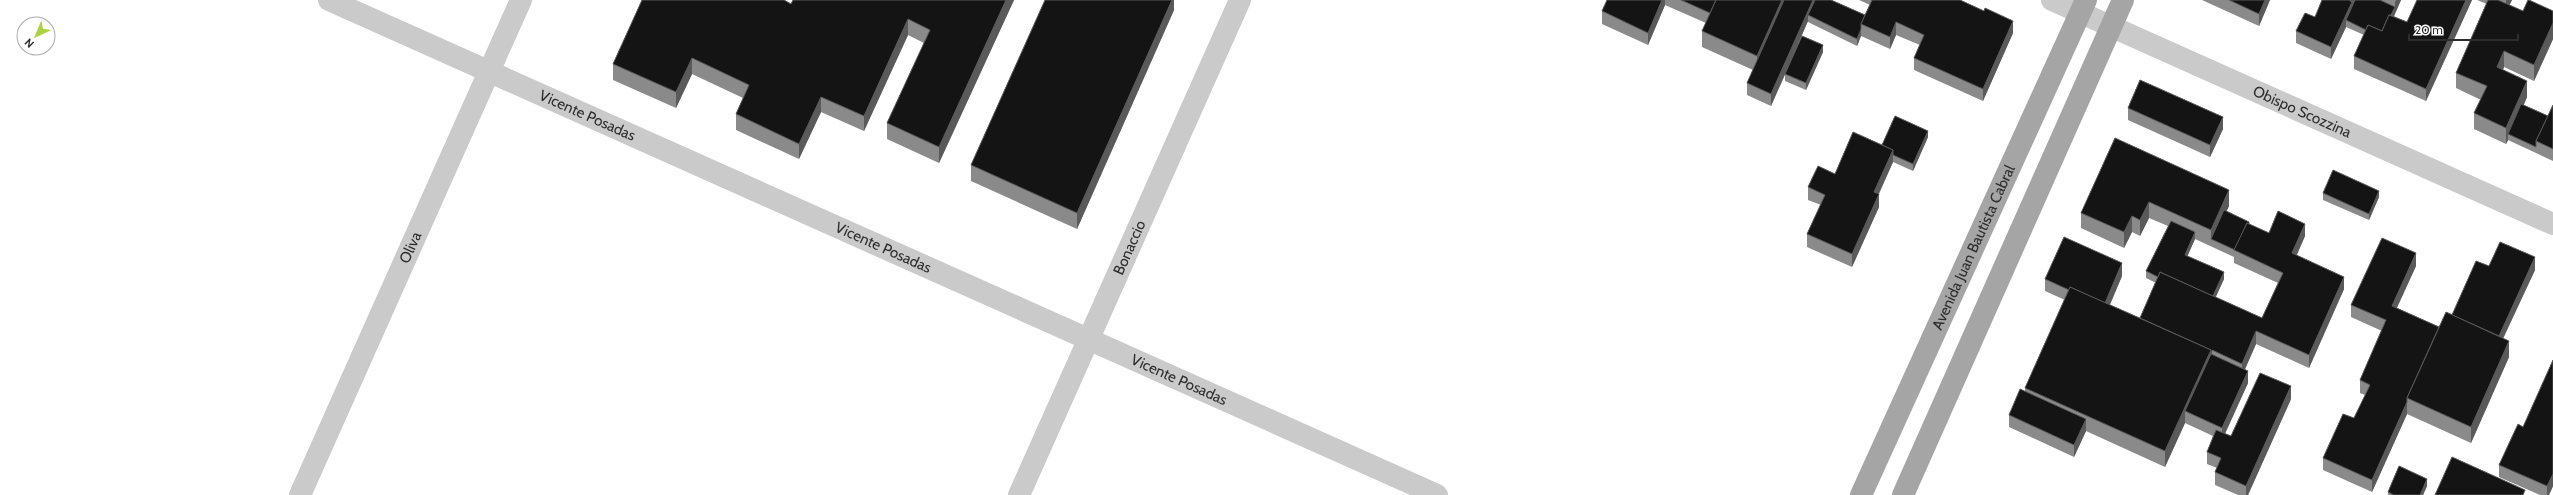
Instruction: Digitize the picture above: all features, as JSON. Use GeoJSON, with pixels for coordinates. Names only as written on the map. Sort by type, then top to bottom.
{"type":"FeatureCollection","features":[{"type":"Feature","properties":{"kind":"main road"},"geometry":{"type":"LineString","coordinates":[[1903,495],[2123,0]]}},
{"type":"Feature","properties":{"kind":"main road","name":"Avenida Juan Bautista Cabral"},"geometry":{"type":"LineString","coordinates":[[1860,495],[2084,6]]}},
{"type":"Feature","properties":{"kind":"street","name":"Vicente Posadas"},"geometry":{"type":"LineString","coordinates":[[329,0],[1090,338],[1437,495]]}},
{"type":"Feature","properties":{"kind":"street","name":"Oliva"},"geometry":{"type":"LineString","coordinates":[[300,495],[521,0]]}},
{"type":"Feature","properties":{"kind":"street","name":"Bonaccio"},"geometry":{"type":"LineString","coordinates":[[1019,495],[1240,0]]}},
{"type":"Feature","properties":{"kind":"street","name":"Obispo Scozzina"},"geometry":{"type":"LineString","coordinates":[[2052,0],[2084,6],[2111,27],[2553,224]]}},
{"type":"Feature","properties":{"kind":"building"},"geometry":{"type":"Polygon","coordinates":[[[642,0],[784,0],[791,4],[793,0],[1006,0],[939,147],[887,123],[930,30],[908,19],[864,116],[821,97],[799,144],[736,114],[749,85],[692,58],[676,92],[613,64],[642,0]]]}},
{"type":"Feature","properties":{"kind":"building"},"geometry":{"type":"Polygon","coordinates":[[[1045,0],[1172,0],[1077,213],[971,165],[1045,0]]]}},
{"type":"Feature","properties":{"kind":"building"},"geometry":{"type":"Polygon","coordinates":[[[1607,0],[1662,0],[1648,33],[1602,11],[1607,0]]]}},
{"type":"Feature","properties":{"kind":"building"},"geometry":{"type":"Polygon","coordinates":[[[1681,0],[1716,0],[1710,13],[1681,0]]]}},
{"type":"Feature","properties":{"kind":"building"},"geometry":{"type":"Polygon","coordinates":[[[1716,0],[1782,0],[1757,56],[1702,31],[1716,0]]]}},
{"type":"Feature","properties":{"kind":"building"},"geometry":{"type":"Polygon","coordinates":[[[1784,0],[1813,0],[1771,94],[1747,83],[1784,0]]]}},
{"type":"Feature","properties":{"kind":"building"},"geometry":{"type":"Polygon","coordinates":[[[1815,0],[1831,0],[1865,15],[1857,39],[1808,15],[1815,0]]]}},
{"type":"Feature","properties":{"kind":"building"},"geometry":{"type":"Polygon","coordinates":[[[1872,0],[1960,0],[1984,11],[1985,8],[2013,21],[1983,89],[1914,58],[1924,35],[1896,22],[1890,37],[1861,24],[1872,0]]]}},
{"type":"Feature","properties":{"kind":"building"},"geometry":{"type":"Polygon","coordinates":[[[2229,0],[2265,0],[2259,14],[2229,0]]]}},
{"type":"Feature","properties":{"kind":"building"},"geometry":{"type":"Polygon","coordinates":[[[2322,0],[2350,0],[2352,2],[2331,47],[2296,31],[2305,13],[2315,17],[2322,0]]]}},
{"type":"Feature","properties":{"kind":"building"},"geometry":{"type":"Polygon","coordinates":[[[2355,0],[2380,0],[2395,7],[2391,15],[2389,15],[2382,31],[2368,25],[2366,30],[2346,20],[2355,0]]]}},
{"type":"Feature","properties":{"kind":"building"},"geometry":{"type":"Polygon","coordinates":[[[2417,0],[2466,0],[2426,89],[2354,56],[2368,25],[2382,31],[2389,15],[2407,22],[2417,0]]]}},
{"type":"Feature","properties":{"kind":"building"},"geometry":{"type":"Polygon","coordinates":[[[2488,0],[2498,0],[2523,11],[2529,0],[2553,11],[2553,23],[2534,65],[2504,51],[2497,67],[2527,81],[2506,128],[2474,113],[2487,86],[2456,73],[2488,0]]]}},
{"type":"Feature","properties":{"kind":"building"},"geometry":{"type":"Polygon","coordinates":[[[1802,36],[1823,45],[1806,83],[1785,74],[1802,36]]]}},
{"type":"Feature","properties":{"kind":"building"},"geometry":{"type":"Polygon","coordinates":[[[2140,80],[2223,117],[2210,145],[2128,108],[2140,80]]]}},
{"type":"Feature","properties":{"kind":"building"},"geometry":{"type":"Polygon","coordinates":[[[2521,104],[2548,116],[2536,141],[2536,147],[2508,134],[2521,104]]]}},
{"type":"Feature","properties":{"kind":"building"},"geometry":{"type":"Polygon","coordinates":[[[2553,105],[2553,149],[2536,141],[2553,105]]]}},
{"type":"Feature","properties":{"kind":"building"},"geometry":{"type":"Polygon","coordinates":[[[1895,116],[1928,131],[1913,164],[1893,155],[1893,150],[1882,145],[1895,116]]]}},
{"type":"Feature","properties":{"kind":"building"},"geometry":{"type":"Polygon","coordinates":[[[1853,132],[1893,150],[1874,192],[1879,194],[1852,254],[1807,234],[1825,195],[1808,187],[1818,166],[1835,174],[1853,132]]]}},
{"type":"Feature","properties":{"kind":"building"},"geometry":{"type":"Polygon","coordinates":[[[2115,138],[2229,190],[2211,230],[2149,202],[2140,220],[2132,216],[2124,232],[2081,213],[2115,138]]]}},
{"type":"Feature","properties":{"kind":"building"},"geometry":{"type":"Polygon","coordinates":[[[2333,170],[2379,191],[2369,214],[2323,193],[2333,170]]]}},
{"type":"Feature","properties":{"kind":"building"},"geometry":{"type":"Polygon","coordinates":[[[2224,210],[2249,222],[2249,224],[2247,223],[2235,250],[2211,239],[2224,210]]]}},
{"type":"Feature","properties":{"kind":"building"},"geometry":{"type":"Polygon","coordinates":[[[2278,211],[2305,224],[2292,253],[2344,277],[2309,355],[2256,331],[2242,364],[2212,350],[2211,354],[2211,350],[2140,318],[2160,272],[2262,318],[2283,273],[2234,250],[2247,223],[2269,233],[2278,211]]]}},
{"type":"Feature","properties":{"kind":"building"},"geometry":{"type":"Polygon","coordinates":[[[2171,221],[2195,232],[2185,255],[2224,272],[2213,296],[2160,272],[2158,277],[2146,271],[2171,221]]]}},
{"type":"Feature","properties":{"kind":"building"},"geometry":{"type":"Polygon","coordinates":[[[2064,237],[2122,263],[2105,303],[2070,287],[2069,290],[2045,279],[2064,237]]]}},
{"type":"Feature","properties":{"kind":"building"},"geometry":{"type":"Polygon","coordinates":[[[2382,238],[2416,253],[2392,306],[2439,327],[2372,480],[2323,458],[2343,414],[2354,418],[2370,385],[2360,380],[2386,320],[2351,305],[2382,238]]]}},
{"type":"Feature","properties":{"kind":"building"},"geometry":{"type":"Polygon","coordinates":[[[2500,242],[2535,257],[2499,336],[2452,315],[2476,261],[2489,266],[2500,242]]]}},
{"type":"Feature","properties":{"kind":"building"},"geometry":{"type":"Polygon","coordinates":[[[2070,287],[2211,350],[2165,451],[2025,388],[2070,287]]]}},
{"type":"Feature","properties":{"kind":"building"},"geometry":{"type":"Polygon","coordinates":[[[2446,312],[2509,341],[2471,427],[2407,398],[2446,312]]]}},
{"type":"Feature","properties":{"kind":"building"},"geometry":{"type":"Polygon","coordinates":[[[2211,354],[2248,371],[2222,428],[2185,411],[2211,354]]]}},
{"type":"Feature","properties":{"kind":"building"},"geometry":{"type":"Polygon","coordinates":[[[2553,360],[2553,474],[2547,486],[2499,465],[2518,424],[2523,427],[2553,360]]]}},
{"type":"Feature","properties":{"kind":"building"},"geometry":{"type":"Polygon","coordinates":[[[2260,373],[2291,386],[2246,486],[2215,472],[2221,458],[2207,452],[2216,430],[2231,436],[2260,373]]]}},
{"type":"Feature","properties":{"kind":"building"},"geometry":{"type":"Polygon","coordinates":[[[2020,389],[2086,419],[2074,445],[2009,415],[2020,389]]]}},
{"type":"Feature","properties":{"kind":"building"},"geometry":{"type":"Polygon","coordinates":[[[2452,457],[2525,490],[2523,495],[2435,495],[2452,457]]]}},
{"type":"Feature","properties":{"kind":"building"},"geometry":{"type":"Polygon","coordinates":[[[2399,466],[2427,479],[2420,495],[2394,495],[2388,492],[2399,466]]]}}]}
